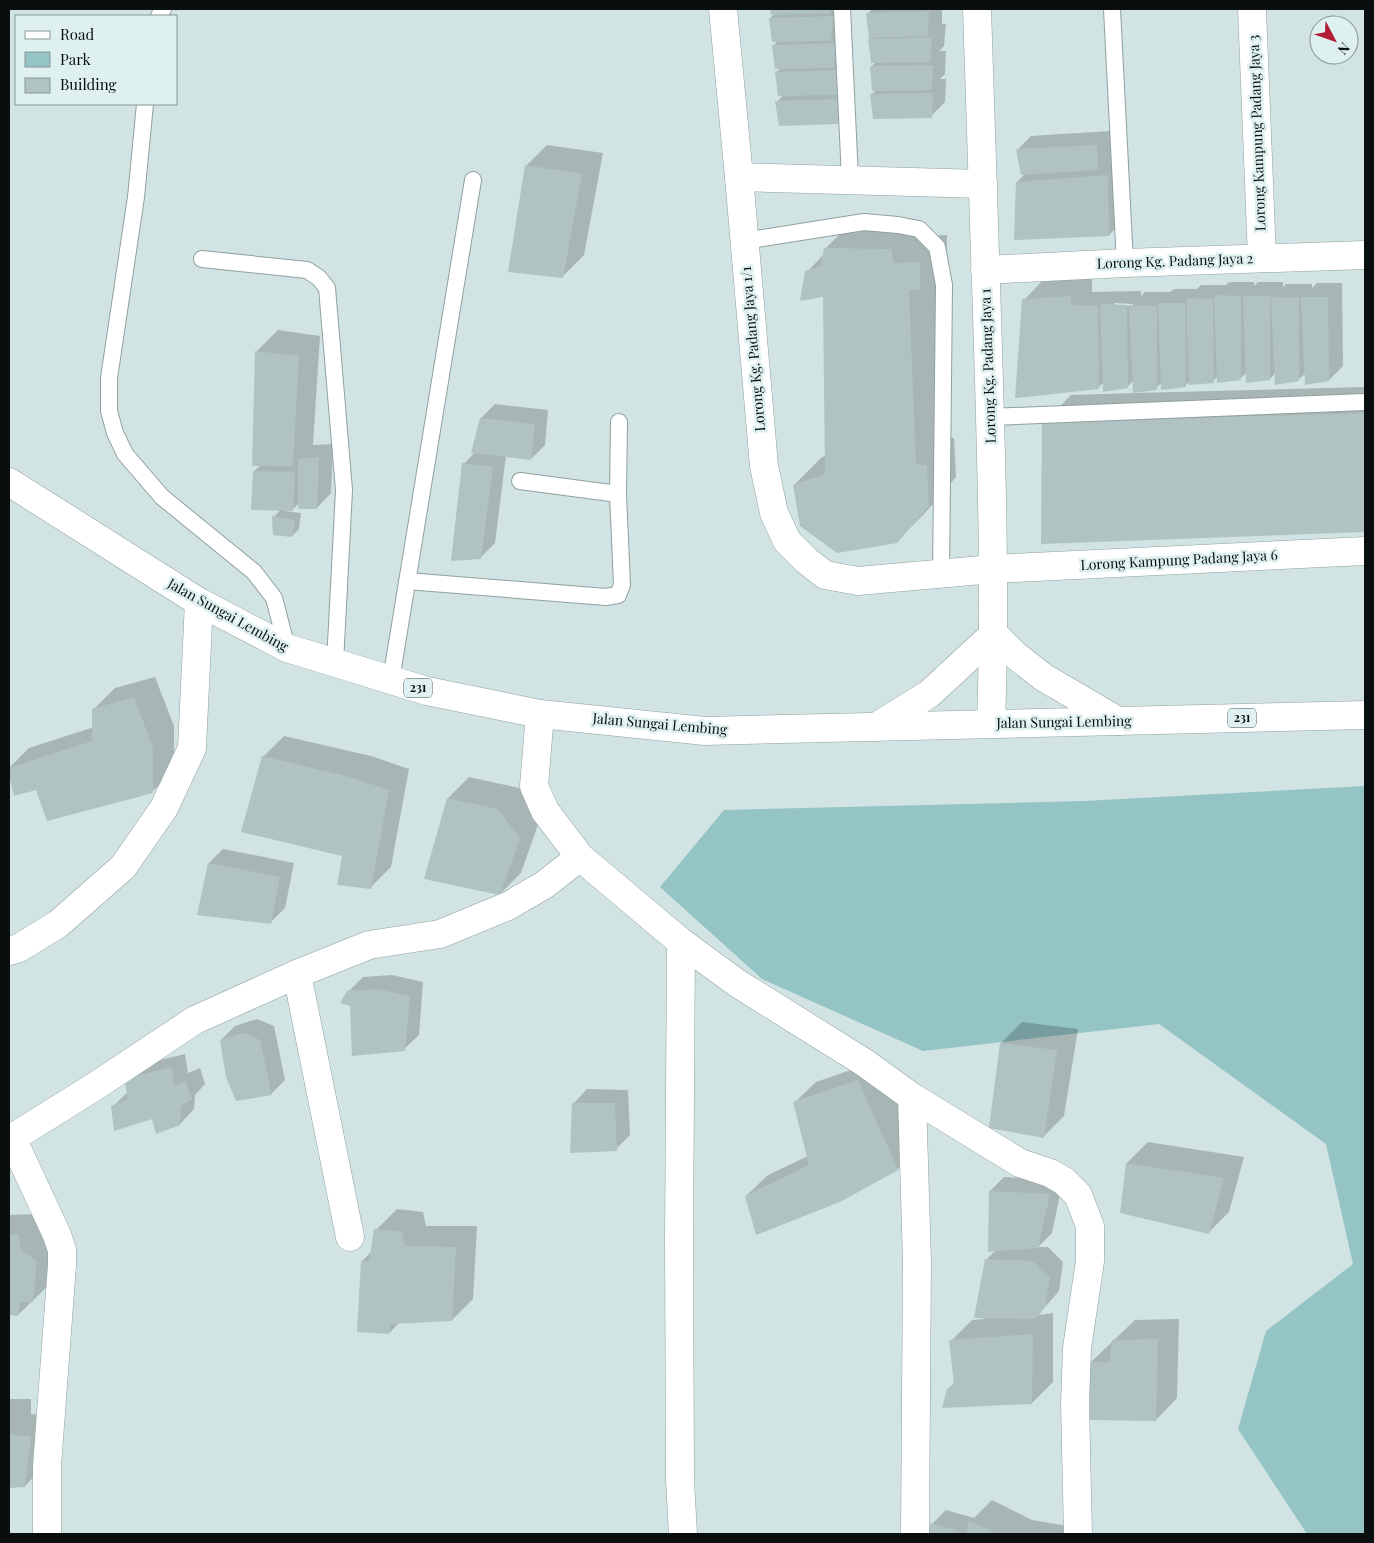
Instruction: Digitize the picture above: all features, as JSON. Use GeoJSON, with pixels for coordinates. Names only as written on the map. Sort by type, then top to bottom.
{"type":"FeatureCollection","features":[{"type":"Feature","properties":{"kind":"street"},"geometry":{"type":"LineString","coordinates":[[722,9],[739,177],[983,184]]}},
{"type":"Feature","properties":{"kind":"street","name":"Lorong Kg. Padang Jaya 1"},"geometry":{"type":"LineString","coordinates":[[977,9],[990,416],[994,634],[991,723]]}},
{"type":"Feature","properties":{"kind":"street","name":"Lorong Kampung Padang Jaya 3"},"geometry":{"type":"LineString","coordinates":[[1252,9],[1262,258]]}},
{"type":"Feature","properties":{"kind":"street","name":"Lorong Kg. Padang Jaya 1/1"},"geometry":{"type":"LineString","coordinates":[[739,177],[764,466],[774,513],[787,540],[825,576],[858,581],[993,569]]}},
{"type":"Feature","properties":{"kind":"street","name":"Lorong Kg. Padang Jaya 2"},"geometry":{"type":"LineString","coordinates":[[985,270],[1365,255]]}},
{"type":"Feature","properties":{"kind":"street","name":"Jalan Sungai Lembing"},"geometry":{"type":"LineString","coordinates":[[9,482],[199,602],[287,648],[427,691],[540,714],[705,731],[1365,715]]}},
{"type":"Feature","properties":{"kind":"street","name":"Lorong Kampung Padang Jaya 6"},"geometry":{"type":"LineString","coordinates":[[993,569],[1365,551]]}},
{"type":"Feature","properties":{"kind":"street"},"geometry":{"type":"LineString","coordinates":[[9,951],[19,948],[58,924],[123,867],[164,808],[192,748],[199,602]]}},
{"type":"Feature","properties":{"kind":"street"},"geometry":{"type":"LineString","coordinates":[[876,727],[929,694],[994,634],[1015,656],[1043,677],[1118,721]]}},
{"type":"Feature","properties":{"kind":"street"},"geometry":{"type":"LineString","coordinates":[[540,714],[534,786],[545,811],[580,858],[681,942],[736,983],[865,1063],[912,1097],[1020,1163],[1050,1173],[1064,1181],[1078,1195],[1090,1226],[1090,1261],[1077,1348],[1075,1404],[1078,1534]]}},
{"type":"Feature","properties":{"kind":"street"},"geometry":{"type":"LineString","coordinates":[[47,1534],[46,1466],[62,1250],[57,1235],[10,1139],[94,1087],[195,1020],[297,974],[369,945],[440,934],[508,906],[544,885],[580,858]]}},
{"type":"Feature","properties":{"kind":"street"},"geometry":{"type":"LineString","coordinates":[[681,942],[679,1260],[680,1480],[683,1534]]}},
{"type":"Feature","properties":{"kind":"street"},"geometry":{"type":"LineString","coordinates":[[297,974],[350,1237]]}},
{"type":"Feature","properties":{"kind":"street"},"geometry":{"type":"LineString","coordinates":[[912,1097],[917,1262],[915,1534]]}},
{"type":"Feature","properties":{"kind":"lane"},"geometry":{"type":"LineString","coordinates":[[842,9],[850,179]]}},
{"type":"Feature","properties":{"kind":"lane"},"geometry":{"type":"LineString","coordinates":[[1112,9],[1125,263]]}},
{"type":"Feature","properties":{"kind":"lane"},"geometry":{"type":"LineString","coordinates":[[145,105],[136,197],[108,378],[109,411],[115,433],[125,454],[162,496],[254,572],[274,598],[287,648]]}},
{"type":"Feature","properties":{"kind":"lane"},"geometry":{"type":"LineString","coordinates":[[391,680],[473,180]]}},
{"type":"Feature","properties":{"kind":"lane"},"geometry":{"type":"LineString","coordinates":[[744,241],[864,222],[919,229],[937,247],[944,285],[941,574]]}},
{"type":"Feature","properties":{"kind":"lane"},"geometry":{"type":"LineString","coordinates":[[202,259],[307,270],[319,278],[327,288],[344,490],[335,663]]}},
{"type":"Feature","properties":{"kind":"lane"},"geometry":{"type":"LineString","coordinates":[[990,416],[1365,402]]}},
{"type":"Feature","properties":{"kind":"lane"},"geometry":{"type":"LineString","coordinates":[[407,581],[606,597],[618,595],[622,585],[618,494],[619,422]]}},
{"type":"Feature","properties":{"kind":"lane"},"geometry":{"type":"LineString","coordinates":[[520,481],[618,494]]}},
{"type":"Feature","properties":{"kind":"green space"},"geometry":{"type":"Polygon","coordinates":[[[1365,786],[1365,1534],[1307,1534],[1238,1429],[1266,1331],[1353,1264],[1326,1144],[1159,1024],[923,1051],[762,979],[660,887],[724,810],[1084,801],[1365,786]]]}},
{"type":"Feature","properties":{"kind":"building"},"geometry":{"type":"Polygon","coordinates":[[[770,9],[830,9],[830,13],[771,15],[770,9]]]}},
{"type":"Feature","properties":{"kind":"building"},"geometry":{"type":"Polygon","coordinates":[[[929,11],[928,36],[869,38],[866,13],[929,11]]]}},
{"type":"Feature","properties":{"kind":"building"},"geometry":{"type":"Polygon","coordinates":[[[833,16],[831,41],[772,42],[769,18],[833,16]]]}},
{"type":"Feature","properties":{"kind":"building"},"geometry":{"type":"Polygon","coordinates":[[[932,37],[930,62],[871,63],[868,39],[932,37]]]}},
{"type":"Feature","properties":{"kind":"building"},"geometry":{"type":"Polygon","coordinates":[[[835,43],[834,68],[775,69],[772,45],[835,43]]]}},
{"type":"Feature","properties":{"kind":"building"},"geometry":{"type":"Polygon","coordinates":[[[933,65],[932,90],[872,91],[870,66],[933,65]]]}},
{"type":"Feature","properties":{"kind":"building"},"geometry":{"type":"Polygon","coordinates":[[[838,70],[837,95],[778,96],[775,72],[838,70]]]}},
{"type":"Feature","properties":{"kind":"building"},"geometry":{"type":"Polygon","coordinates":[[[933,93],[932,118],[873,119],[870,94],[933,93]]]}},
{"type":"Feature","properties":{"kind":"building"},"geometry":{"type":"Polygon","coordinates":[[[839,99],[838,124],[779,126],[775,101],[839,99]]]}},
{"type":"Feature","properties":{"kind":"building"},"geometry":{"type":"Polygon","coordinates":[[[1097,145],[1098,170],[1021,175],[1016,149],[1097,145]]]}},
{"type":"Feature","properties":{"kind":"building"},"geometry":{"type":"Polygon","coordinates":[[[525,165],[582,174],[563,278],[508,272],[525,165]]]}},
{"type":"Feature","properties":{"kind":"building"},"geometry":{"type":"Polygon","coordinates":[[[1108,175],[1109,236],[1014,240],[1016,182],[1108,175]]]}},
{"type":"Feature","properties":{"kind":"building"},"geometry":{"type":"Polygon","coordinates":[[[824,248],[891,249],[894,263],[920,262],[920,289],[909,290],[916,464],[927,465],[929,506],[897,543],[837,553],[800,526],[793,485],[825,474],[823,297],[800,301],[805,271],[821,266],[824,248]]]}},
{"type":"Feature","properties":{"kind":"building"},"geometry":{"type":"Polygon","coordinates":[[[1214,295],[1241,296],[1241,380],[1217,383],[1214,295]]]}},
{"type":"Feature","properties":{"kind":"building"},"geometry":{"type":"Polygon","coordinates":[[[1071,296],[1071,305],[1098,306],[1099,389],[1015,398],[1022,299],[1071,296]]]}},
{"type":"Feature","properties":{"kind":"building"},"geometry":{"type":"Polygon","coordinates":[[[1243,296],[1270,296],[1270,380],[1246,383],[1243,296]]]}},
{"type":"Feature","properties":{"kind":"building"},"geometry":{"type":"Polygon","coordinates":[[[1271,297],[1299,298],[1299,381],[1275,385],[1271,297]]]}},
{"type":"Feature","properties":{"kind":"building"},"geometry":{"type":"Polygon","coordinates":[[[1301,297],[1328,297],[1329,381],[1305,385],[1301,297]]]}},
{"type":"Feature","properties":{"kind":"building"},"geometry":{"type":"Polygon","coordinates":[[[1186,298],[1213,299],[1214,383],[1189,385],[1186,298]]]}},
{"type":"Feature","properties":{"kind":"building"},"geometry":{"type":"Polygon","coordinates":[[[1158,303],[1185,303],[1186,387],[1161,390],[1158,303]]]}},
{"type":"Feature","properties":{"kind":"building"},"geometry":{"type":"Polygon","coordinates":[[[1100,304],[1127,305],[1128,388],[1103,392],[1100,304]]]}},
{"type":"Feature","properties":{"kind":"building"},"geometry":{"type":"Polygon","coordinates":[[[1129,305],[1157,306],[1157,390],[1133,393],[1129,305]]]}},
{"type":"Feature","properties":{"kind":"building"},"geometry":{"type":"Polygon","coordinates":[[[255,351],[299,356],[293,466],[252,466],[255,351]]]}},
{"type":"Feature","properties":{"kind":"building"},"geometry":{"type":"Polygon","coordinates":[[[1365,413],[1365,532],[1041,544],[1042,422],[1365,413]]]}},
{"type":"Feature","properties":{"kind":"building"},"geometry":{"type":"Polygon","coordinates":[[[480,418],[535,424],[531,460],[471,453],[480,418]]]}},
{"type":"Feature","properties":{"kind":"building"},"geometry":{"type":"Polygon","coordinates":[[[319,457],[317,509],[298,509],[298,459],[319,457]]]}},
{"type":"Feature","properties":{"kind":"building"},"geometry":{"type":"Polygon","coordinates":[[[462,463],[493,467],[481,559],[451,561],[462,463]]]}},
{"type":"Feature","properties":{"kind":"building"},"geometry":{"type":"Polygon","coordinates":[[[253,471],[295,472],[293,511],[251,510],[253,471]]]}},
{"type":"Feature","properties":{"kind":"building"},"geometry":{"type":"Polygon","coordinates":[[[272,516],[295,520],[292,537],[273,535],[272,516]]]}},
{"type":"Feature","properties":{"kind":"building"},"geometry":{"type":"Polygon","coordinates":[[[134,697],[153,748],[153,793],[47,821],[36,790],[14,796],[9,768],[92,741],[92,709],[134,697]]]}},
{"type":"Feature","properties":{"kind":"building"},"geometry":{"type":"Polygon","coordinates":[[[262,756],[350,777],[389,790],[371,889],[337,885],[342,856],[241,832],[262,756]]]}},
{"type":"Feature","properties":{"kind":"building"},"geometry":{"type":"Polygon","coordinates":[[[447,798],[498,809],[520,838],[500,895],[424,879],[447,798]]]}},
{"type":"Feature","properties":{"kind":"building"},"geometry":{"type":"Polygon","coordinates":[[[208,863],[280,877],[271,924],[197,915],[208,863]]]}},
{"type":"Feature","properties":{"kind":"building"},"geometry":{"type":"Polygon","coordinates":[[[377,989],[410,996],[405,1051],[352,1056],[350,1006],[340,1003],[347,991],[377,989]]]}},
{"type":"Feature","properties":{"kind":"building"},"geometry":{"type":"Polygon","coordinates":[[[243,1033],[260,1040],[272,1095],[236,1101],[226,1077],[220,1040],[243,1033]]]}},
{"type":"Feature","properties":{"kind":"building"},"geometry":{"type":"Polygon","coordinates":[[[1000,1043],[1057,1050],[1044,1138],[989,1128],[1000,1043]]]}},
{"type":"Feature","properties":{"kind":"building"},"geometry":{"type":"Polygon","coordinates":[[[172,1067],[174,1086],[186,1081],[192,1099],[181,1106],[180,1125],[156,1134],[152,1119],[114,1131],[111,1106],[128,1099],[124,1079],[172,1067]]]}},
{"type":"Feature","properties":{"kind":"building"},"geometry":{"type":"Polygon","coordinates":[[[858,1080],[898,1170],[842,1201],[756,1235],[745,1196],[809,1165],[793,1102],[858,1080]]]}},
{"type":"Feature","properties":{"kind":"building"},"geometry":{"type":"Polygon","coordinates":[[[572,1103],[615,1103],[617,1151],[570,1153],[572,1103]]]}},
{"type":"Feature","properties":{"kind":"building"},"geometry":{"type":"Polygon","coordinates":[[[1126,1163],[1224,1178],[1209,1234],[1120,1213],[1126,1163]]]}},
{"type":"Feature","properties":{"kind":"building"},"geometry":{"type":"Polygon","coordinates":[[[989,1191],[1050,1194],[1038,1248],[988,1252],[989,1191]]]}},
{"type":"Feature","properties":{"kind":"building"},"geometry":{"type":"Polygon","coordinates":[[[374,1229],[402,1232],[405,1246],[456,1247],[452,1321],[391,1324],[389,1334],[357,1332],[361,1261],[369,1262],[374,1229]]]}},
{"type":"Feature","properties":{"kind":"building"},"geometry":{"type":"Polygon","coordinates":[[[19,1234],[21,1250],[37,1261],[33,1302],[20,1302],[18,1316],[9,1315],[9,1235],[19,1234]]]}},
{"type":"Feature","properties":{"kind":"building"},"geometry":{"type":"Polygon","coordinates":[[[985,1259],[1033,1261],[1050,1277],[1045,1307],[1036,1319],[974,1318],[985,1259]]]}},
{"type":"Feature","properties":{"kind":"building"},"geometry":{"type":"Polygon","coordinates":[[[1033,1334],[1032,1404],[942,1408],[947,1389],[954,1384],[949,1340],[1033,1334]]]}},
{"type":"Feature","properties":{"kind":"building"},"geometry":{"type":"Polygon","coordinates":[[[1158,1339],[1156,1421],[1090,1420],[1089,1362],[1110,1362],[1112,1340],[1158,1339]]]}},
{"type":"Feature","properties":{"kind":"building"},"geometry":{"type":"Polygon","coordinates":[[[9,1434],[31,1437],[25,1487],[9,1488],[9,1434]]]}},
{"type":"Feature","properties":{"kind":"building"},"geometry":{"type":"Polygon","coordinates":[[[969,1521],[998,1534],[966,1534],[969,1521]]]}},
{"type":"Feature","properties":{"kind":"building"},"geometry":{"type":"Polygon","coordinates":[[[931,1523],[959,1531],[959,1534],[928,1534],[931,1523]]]}}]}
